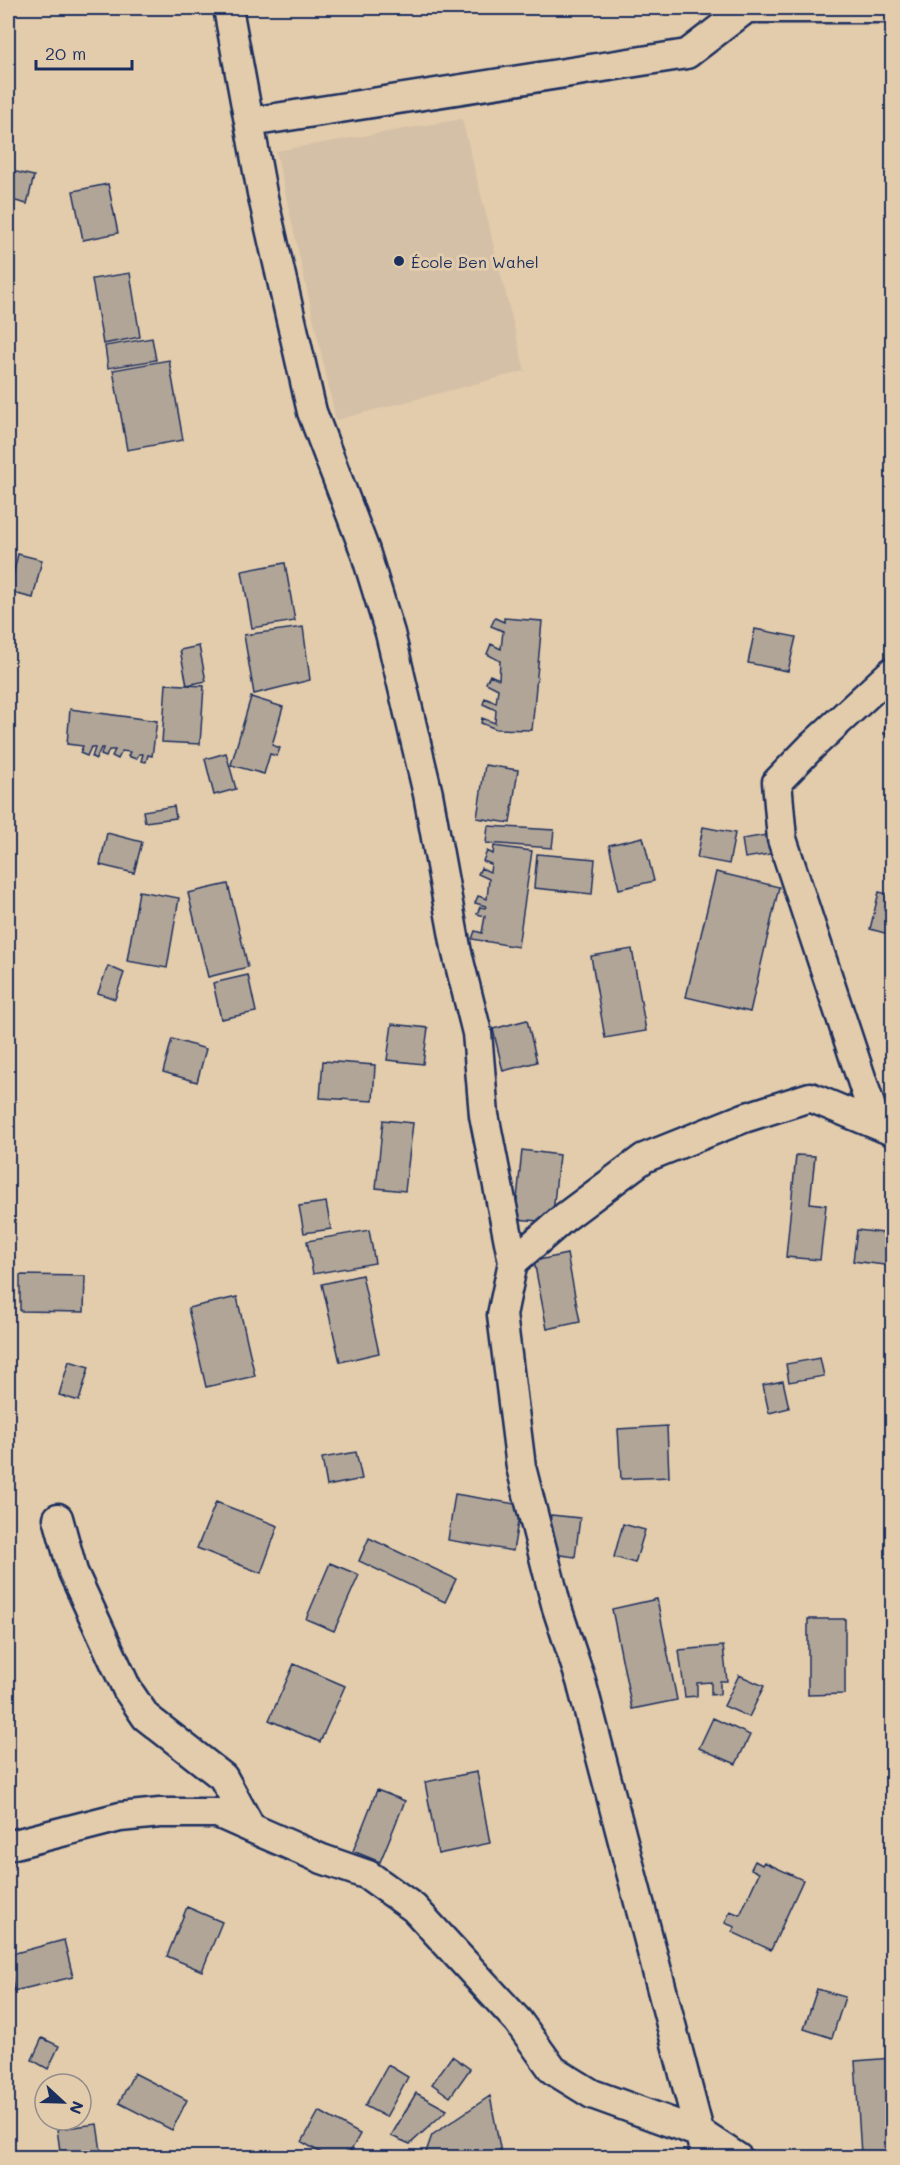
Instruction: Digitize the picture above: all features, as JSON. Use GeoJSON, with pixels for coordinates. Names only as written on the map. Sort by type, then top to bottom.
{"type":"FeatureCollection","features":[{"type":"Feature","properties":{"kind":"street"},"geometry":{"type":"LineString","coordinates":[[228,8],[262,193],[312,412],[365,551],[390,633],[428,794],[457,953],[477,1033],[484,1115],[513,1262],[502,1315],[521,1467],[557,1608],[584,1693],[703,2145]]}},
{"type":"Feature","properties":{"kind":"street"},"geometry":{"type":"LineString","coordinates":[[250,122],[687,54],[747,8],[892,8]]}},
{"type":"Feature","properties":{"kind":"street"},"geometry":{"type":"LineString","coordinates":[[884,1127],[782,839],[777,782],[812,746],[892,672]]}},
{"type":"Feature","properties":{"kind":"street"},"geometry":{"type":"LineString","coordinates":[[513,1262],[565,1217],[644,1158],[744,1118],[810,1097],[884,1127]]}},
{"type":"Feature","properties":{"kind":"street"},"geometry":{"type":"LineString","coordinates":[[58,1518],[73,1572],[126,1689],[146,1717],[223,1777],[251,1828]]}},
{"type":"Feature","properties":{"kind":"street"},"geometry":{"type":"LineString","coordinates":[[10,1845],[120,1817],[160,1813],[218,1813],[322,1859],[368,1875],[414,1908],[518,2021],[554,2070],[592,2094],[703,2145],[738,2157]]}},
{"type":"Feature","properties":{"kind":"shaded area","name":"École Ben Wahel"},"geometry":{"type":"Polygon","coordinates":[[[462,119],[525,371],[336,420],[276,151],[462,119]]]}},
{"type":"Feature","properties":{"kind":"building"},"geometry":{"type":"Polygon","coordinates":[[[8,170],[34,176],[27,204],[8,199],[8,170]]]}},
{"type":"Feature","properties":{"kind":"building"},"geometry":{"type":"Polygon","coordinates":[[[108,184],[118,233],[83,240],[73,191],[108,184]]]}},
{"type":"Feature","properties":{"kind":"building"},"geometry":{"type":"Polygon","coordinates":[[[130,273],[140,337],[103,344],[92,279],[130,273]]]}},
{"type":"Feature","properties":{"kind":"building"},"geometry":{"type":"Polygon","coordinates":[[[152,338],[156,360],[108,368],[105,346],[152,338]]]}},
{"type":"Feature","properties":{"kind":"building"},"geometry":{"type":"Polygon","coordinates":[[[169,360],[183,440],[127,450],[113,370],[169,360]]]}},
{"type":"Feature","properties":{"kind":"building"},"geometry":{"type":"Polygon","coordinates":[[[18,554],[42,560],[33,598],[9,592],[18,554]]]}},
{"type":"Feature","properties":{"kind":"building"},"geometry":{"type":"Polygon","coordinates":[[[285,563],[295,621],[252,628],[242,571],[285,563]]]}},
{"type":"Feature","properties":{"kind":"building"},"geometry":{"type":"Polygon","coordinates":[[[495,618],[504,622],[504,618],[542,621],[532,730],[496,729],[481,723],[482,718],[495,723],[496,710],[483,704],[485,698],[496,703],[498,689],[486,683],[490,675],[499,679],[500,661],[487,654],[491,644],[501,649],[503,631],[491,626],[495,618]]]}},
{"type":"Feature","properties":{"kind":"building"},"geometry":{"type":"Polygon","coordinates":[[[303,627],[310,680],[254,694],[244,635],[303,627]]]}},
{"type":"Feature","properties":{"kind":"building"},"geometry":{"type":"Polygon","coordinates":[[[755,629],[796,637],[788,671],[748,663],[755,629]]]}},
{"type":"Feature","properties":{"kind":"building"},"geometry":{"type":"Polygon","coordinates":[[[199,646],[206,681],[187,685],[180,650],[199,646]]]}},
{"type":"Feature","properties":{"kind":"building"},"geometry":{"type":"Polygon","coordinates":[[[166,684],[204,686],[200,744],[162,742],[166,684]]]}},
{"type":"Feature","properties":{"kind":"building"},"geometry":{"type":"Polygon","coordinates":[[[251,697],[283,707],[272,745],[280,748],[277,756],[270,754],[264,774],[231,765],[251,697]]]}},
{"type":"Feature","properties":{"kind":"building"},"geometry":{"type":"Polygon","coordinates":[[[889,697],[892,697],[892,736],[884,734],[889,697]]]}},
{"type":"Feature","properties":{"kind":"building"},"geometry":{"type":"Polygon","coordinates":[[[70,709],[157,721],[152,756],[148,755],[146,762],[141,761],[143,754],[139,754],[136,759],[128,756],[130,752],[122,751],[118,759],[112,756],[115,750],[109,750],[106,757],[101,755],[103,748],[101,748],[96,759],[92,757],[95,748],[91,747],[87,756],[80,753],[83,746],[67,744],[70,709]]]}},
{"type":"Feature","properties":{"kind":"building"},"geometry":{"type":"Polygon","coordinates":[[[226,753],[236,789],[214,795],[205,759],[226,753]]]}},
{"type":"Feature","properties":{"kind":"building"},"geometry":{"type":"Polygon","coordinates":[[[485,765],[518,770],[510,823],[477,818],[485,765]]]}},
{"type":"Feature","properties":{"kind":"building"},"geometry":{"type":"Polygon","coordinates":[[[174,806],[176,818],[145,822],[143,811],[174,806]]]}},
{"type":"Feature","properties":{"kind":"building"},"geometry":{"type":"Polygon","coordinates":[[[488,826],[554,830],[552,848],[486,843],[488,826]]]}},
{"type":"Feature","properties":{"kind":"building"},"geometry":{"type":"Polygon","coordinates":[[[703,827],[735,833],[729,864],[697,858],[703,827]]]}},
{"type":"Feature","properties":{"kind":"building"},"geometry":{"type":"Polygon","coordinates":[[[107,833],[142,842],[134,873],[100,865],[107,833]]]}},
{"type":"Feature","properties":{"kind":"building"},"geometry":{"type":"Polygon","coordinates":[[[773,834],[776,853],[745,858],[742,839],[773,834]]]}},
{"type":"Feature","properties":{"kind":"building"},"geometry":{"type":"Polygon","coordinates":[[[643,837],[654,881],[619,889],[609,845],[643,837]]]}},
{"type":"Feature","properties":{"kind":"building"},"geometry":{"type":"Polygon","coordinates":[[[494,846],[532,851],[518,947],[472,939],[475,931],[482,933],[485,916],[477,914],[480,907],[485,908],[486,906],[475,903],[478,896],[487,899],[489,879],[478,874],[481,868],[490,872],[491,864],[483,861],[487,851],[493,854],[494,846]]]}},
{"type":"Feature","properties":{"kind":"building"},"geometry":{"type":"Polygon","coordinates":[[[537,854],[595,859],[592,894],[534,888],[537,854]]]}},
{"type":"Feature","properties":{"kind":"building"},"geometry":{"type":"Polygon","coordinates":[[[716,872],[779,887],[750,1012],[686,997],[716,872]]]}},
{"type":"Feature","properties":{"kind":"building"},"geometry":{"type":"Polygon","coordinates":[[[228,884],[248,967],[208,977],[188,893],[228,884]]]}},
{"type":"Feature","properties":{"kind":"building"},"geometry":{"type":"Polygon","coordinates":[[[139,891],[179,898],[167,968],[127,961],[139,891]]]}},
{"type":"Feature","properties":{"kind":"building"},"geometry":{"type":"Polygon","coordinates":[[[879,892],[892,895],[892,935],[870,929],[879,892]]]}},
{"type":"Feature","properties":{"kind":"building"},"geometry":{"type":"Polygon","coordinates":[[[632,949],[646,1031],[605,1038],[591,956],[632,949]]]}},
{"type":"Feature","properties":{"kind":"building"},"geometry":{"type":"Polygon","coordinates":[[[108,966],[124,973],[115,999],[98,993],[108,966]]]}},
{"type":"Feature","properties":{"kind":"building"},"geometry":{"type":"Polygon","coordinates":[[[248,975],[256,1012],[221,1019],[213,983],[248,975]]]}},
{"type":"Feature","properties":{"kind":"building"},"geometry":{"type":"Polygon","coordinates":[[[527,1020],[537,1062],[503,1071],[493,1029],[527,1020]]]}},
{"type":"Feature","properties":{"kind":"building"},"geometry":{"type":"Polygon","coordinates":[[[392,1024],[428,1028],[423,1064],[387,1060],[392,1024]]]}},
{"type":"Feature","properties":{"kind":"building"},"geometry":{"type":"Polygon","coordinates":[[[172,1039],[206,1049],[197,1082],[163,1072],[172,1039]]]}},
{"type":"Feature","properties":{"kind":"building"},"geometry":{"type":"Polygon","coordinates":[[[323,1061],[375,1065],[373,1101],[320,1098],[323,1061]]]}},
{"type":"Feature","properties":{"kind":"building"},"geometry":{"type":"Polygon","coordinates":[[[383,1120],[413,1123],[405,1191],[376,1188],[383,1120]]]}},
{"type":"Feature","properties":{"kind":"building"},"geometry":{"type":"Polygon","coordinates":[[[522,1150],[559,1155],[552,1222],[515,1219],[522,1150]]]}},
{"type":"Feature","properties":{"kind":"building"},"geometry":{"type":"Polygon","coordinates":[[[796,1155],[815,1156],[810,1203],[826,1205],[820,1260],[786,1257],[796,1155]]]}},
{"type":"Feature","properties":{"kind":"building"},"geometry":{"type":"Polygon","coordinates":[[[326,1202],[331,1229],[304,1233],[299,1206],[326,1202]]]}},
{"type":"Feature","properties":{"kind":"building"},"geometry":{"type":"Polygon","coordinates":[[[369,1230],[375,1263],[313,1274],[307,1241],[369,1230]]]}},
{"type":"Feature","properties":{"kind":"building"},"geometry":{"type":"Polygon","coordinates":[[[857,1230],[892,1234],[892,1266],[853,1261],[857,1230]]]}},
{"type":"Feature","properties":{"kind":"building"},"geometry":{"type":"Polygon","coordinates":[[[567,1254],[580,1322],[547,1329],[534,1261],[567,1254]]]}},
{"type":"Feature","properties":{"kind":"building"},"geometry":{"type":"Polygon","coordinates":[[[20,1275],[85,1276],[84,1312],[20,1311],[20,1275]]]}},
{"type":"Feature","properties":{"kind":"building"},"geometry":{"type":"Polygon","coordinates":[[[362,1275],[379,1353],[340,1362],[322,1284],[362,1275]]]}},
{"type":"Feature","properties":{"kind":"building"},"geometry":{"type":"Polygon","coordinates":[[[237,1297],[255,1376],[206,1387],[188,1308],[237,1297]]]}},
{"type":"Feature","properties":{"kind":"building"},"geometry":{"type":"Polygon","coordinates":[[[820,1358],[824,1376],[789,1382],[786,1364],[820,1358]]]}},
{"type":"Feature","properties":{"kind":"building"},"geometry":{"type":"Polygon","coordinates":[[[69,1361],[89,1367],[79,1401],[59,1395],[69,1361]]]}},
{"type":"Feature","properties":{"kind":"building"},"geometry":{"type":"Polygon","coordinates":[[[783,1381],[789,1408],[769,1413],[763,1385],[783,1381]]]}},
{"type":"Feature","properties":{"kind":"building"},"geometry":{"type":"Polygon","coordinates":[[[667,1426],[669,1477],[621,1479],[618,1429],[667,1426]]]}},
{"type":"Feature","properties":{"kind":"building"},"geometry":{"type":"Polygon","coordinates":[[[356,1452],[362,1479],[327,1486],[322,1458],[356,1452]]]}},
{"type":"Feature","properties":{"kind":"building"},"geometry":{"type":"Polygon","coordinates":[[[455,1494],[521,1505],[513,1551],[448,1540],[455,1494]]]}},
{"type":"Feature","properties":{"kind":"building"},"geometry":{"type":"Polygon","coordinates":[[[216,1502],[278,1526],[261,1573],[197,1548],[216,1502]]]}},
{"type":"Feature","properties":{"kind":"building"},"geometry":{"type":"Polygon","coordinates":[[[551,1515],[580,1518],[575,1557],[546,1553],[551,1515]]]}},
{"type":"Feature","properties":{"kind":"building"},"geometry":{"type":"Polygon","coordinates":[[[623,1524],[645,1530],[635,1563],[614,1557],[623,1524]]]}},
{"type":"Feature","properties":{"kind":"building"},"geometry":{"type":"Polygon","coordinates":[[[369,1538],[456,1579],[445,1602],[359,1561],[369,1538]]]}},
{"type":"Feature","properties":{"kind":"building"},"geometry":{"type":"Polygon","coordinates":[[[330,1563],[359,1575],[334,1631],[306,1619],[330,1563]]]}},
{"type":"Feature","properties":{"kind":"building"},"geometry":{"type":"Polygon","coordinates":[[[657,1599],[677,1700],[632,1709],[612,1609],[657,1599]]]}},
{"type":"Feature","properties":{"kind":"building"},"geometry":{"type":"Polygon","coordinates":[[[808,1619],[845,1619],[845,1694],[808,1695],[808,1619]]]}},
{"type":"Feature","properties":{"kind":"building"},"geometry":{"type":"Polygon","coordinates":[[[723,1646],[727,1681],[720,1681],[720,1694],[711,1695],[711,1682],[697,1683],[697,1696],[685,1697],[679,1650],[723,1646]]]}},
{"type":"Feature","properties":{"kind":"building"},"geometry":{"type":"Polygon","coordinates":[[[294,1664],[345,1686],[320,1742],[269,1720],[294,1664]]]}},
{"type":"Feature","properties":{"kind":"building"},"geometry":{"type":"Polygon","coordinates":[[[739,1675],[764,1686],[749,1717],[724,1706],[739,1675]]]}},
{"type":"Feature","properties":{"kind":"building"},"geometry":{"type":"Polygon","coordinates":[[[713,1718],[750,1735],[736,1764],[699,1748],[713,1718]]]}},
{"type":"Feature","properties":{"kind":"building"},"geometry":{"type":"Polygon","coordinates":[[[477,1772],[490,1843],[438,1854],[425,1782],[477,1772]]]}},
{"type":"Feature","properties":{"kind":"building"},"geometry":{"type":"Polygon","coordinates":[[[377,1790],[405,1801],[380,1862],[353,1851],[377,1790]]]}},
{"type":"Feature","properties":{"kind":"building"},"geometry":{"type":"Polygon","coordinates":[[[755,1861],[762,1865],[764,1862],[803,1880],[771,1950],[732,1932],[735,1927],[725,1923],[730,1911],[740,1915],[759,1873],[751,1869],[755,1861]]]}},
{"type":"Feature","properties":{"kind":"building"},"geometry":{"type":"Polygon","coordinates":[[[187,1907],[222,1922],[202,1971],[167,1956],[187,1907]]]}},
{"type":"Feature","properties":{"kind":"building"},"geometry":{"type":"Polygon","coordinates":[[[64,1940],[73,1977],[14,1991],[8,1955],[64,1940]]]}},
{"type":"Feature","properties":{"kind":"building"},"geometry":{"type":"Polygon","coordinates":[[[817,1989],[845,1997],[832,2038],[804,2029],[817,1989]]]}},
{"type":"Feature","properties":{"kind":"building"},"geometry":{"type":"Polygon","coordinates":[[[42,2038],[59,2046],[48,2069],[32,2060],[42,2038]]]}},
{"type":"Feature","properties":{"kind":"building"},"geometry":{"type":"Polygon","coordinates":[[[452,2056],[470,2069],[450,2097],[432,2084],[452,2056]]]}},
{"type":"Feature","properties":{"kind":"building"},"geometry":{"type":"Polygon","coordinates":[[[892,2058],[892,2151],[861,2154],[855,2061],[892,2058]]]}},
{"type":"Feature","properties":{"kind":"building"},"geometry":{"type":"Polygon","coordinates":[[[388,2065],[408,2077],[386,2117],[365,2106],[388,2065]]]}},
{"type":"Feature","properties":{"kind":"building"},"geometry":{"type":"Polygon","coordinates":[[[134,2073],[187,2100],[172,2130],[119,2103],[134,2073]]]}},
{"type":"Feature","properties":{"kind":"building"},"geometry":{"type":"Polygon","coordinates":[[[416,2093],[447,2110],[410,2144],[391,2136],[416,2093]]]}},
{"type":"Feature","properties":{"kind":"building"},"geometry":{"type":"Polygon","coordinates":[[[490,2096],[502,2158],[424,2158],[432,2135],[490,2096]]]}},
{"type":"Feature","properties":{"kind":"building"},"geometry":{"type":"Polygon","coordinates":[[[319,2111],[360,2134],[347,2158],[330,2158],[302,2142],[319,2111]]]}},
{"type":"Feature","properties":{"kind":"building"},"geometry":{"type":"Polygon","coordinates":[[[93,2124],[97,2124],[102,2158],[61,2158],[57,2132],[93,2132],[93,2124]]]}},
{"type":"Feature","properties":{"kind":"place","name":"École Ben Wahel"},"geometry":{"type":"Point","coordinates":[399,261]}}]}
